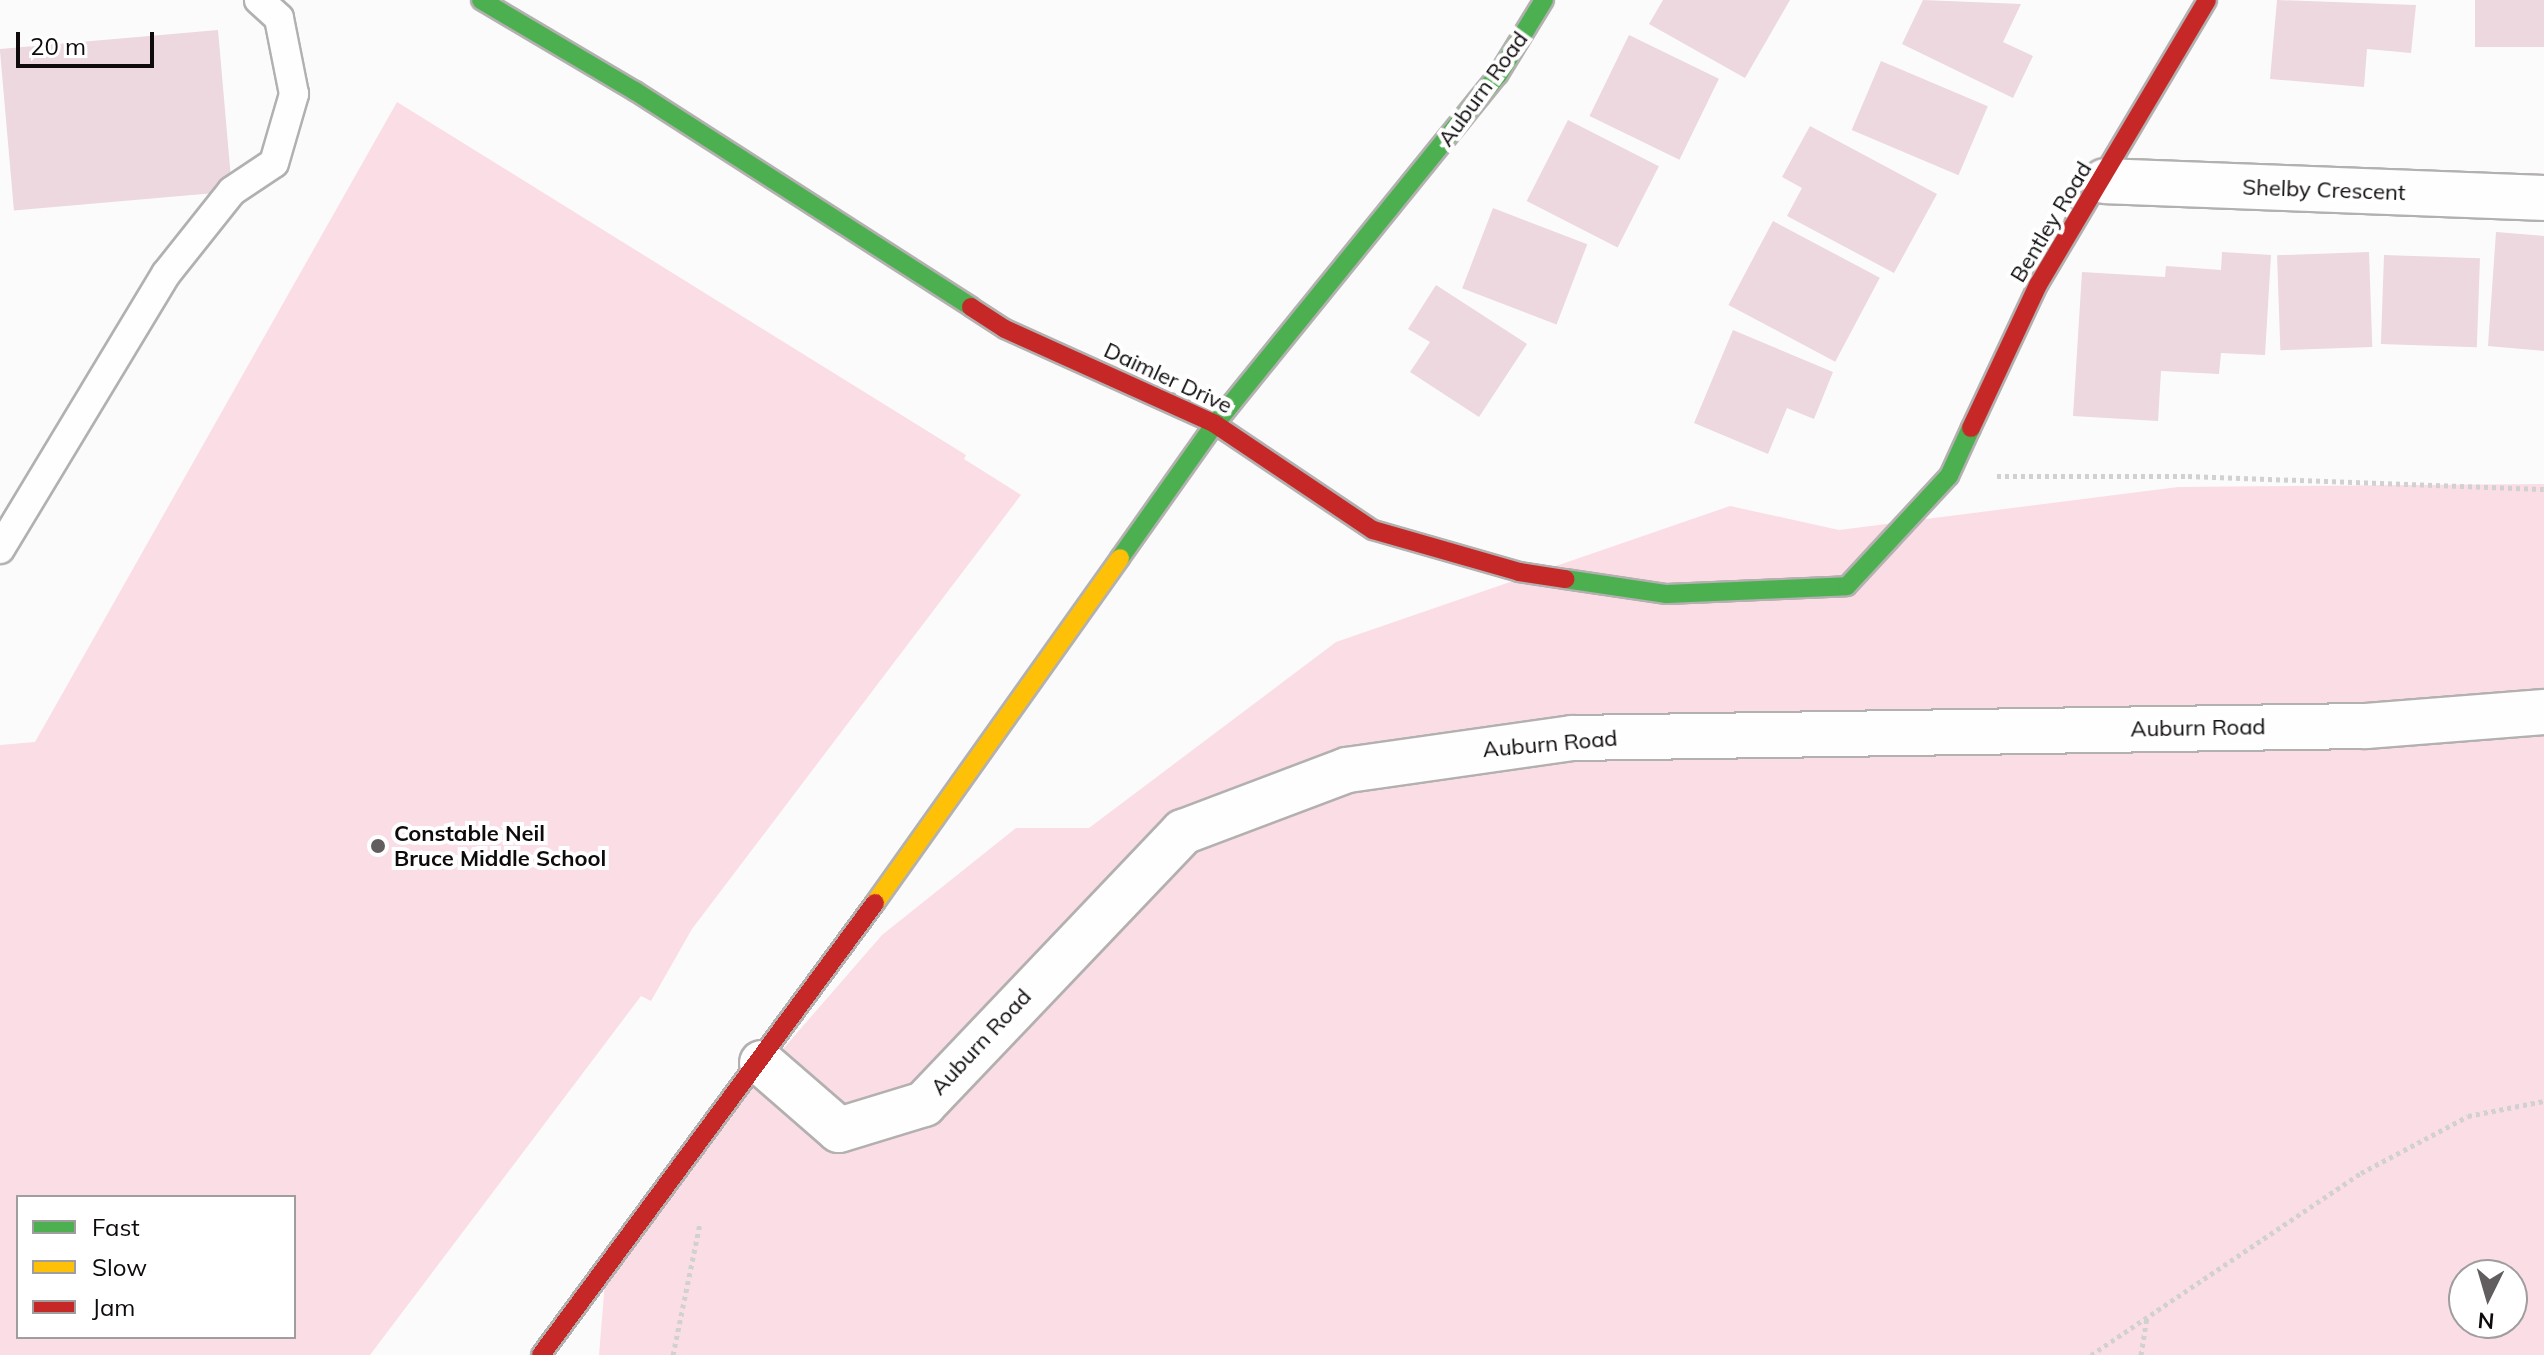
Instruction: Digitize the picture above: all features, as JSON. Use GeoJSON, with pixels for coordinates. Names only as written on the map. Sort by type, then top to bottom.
{"type":"FeatureCollection","features":[{"type":"Feature","properties":{"kind":"street","name":"Daimler Drive"},"geometry":{"type":"LineString","coordinates":[[481,0],[635,91],[1005,329],[1215,424],[1373,530],[1519,572],[1667,594],[1847,586],[1949,476]]}},
{"type":"Feature","properties":{"kind":"street","name":"Auburn Road"},"geometry":{"type":"LineString","coordinates":[[541,1355],[762,1063],[1215,424],[1498,75],[1544,0]]}},
{"type":"Feature","properties":{"kind":"street","name":"Bentley Road"},"geometry":{"type":"LineString","coordinates":[[1949,476],[2038,285],[2105,181],[2207,0]]}},
{"type":"Feature","properties":{"kind":"street","name":"Shelby Crescent"},"geometry":{"type":"LineString","coordinates":[[2105,181],[2544,198]]}},
{"type":"Feature","properties":{"kind":"street","name":"Auburn Road"},"geometry":{"type":"LineString","coordinates":[[762,1063],[839,1130],[924,1104],[1183,832],[1347,770],[1572,738],[2366,726],[2544,712]]}},
{"type":"Feature","properties":{"kind":"lane"},"geometry":{"type":"LineString","coordinates":[[0,549],[166,274],[232,191],[274,163],[294,94],[279,18],[259,0]]}},
{"type":"Feature","properties":{"kind":"path"},"geometry":{"type":"LineString","coordinates":[[1949,476],[2188,476],[2544,489]]}},
{"type":"Feature","properties":{"kind":"path"},"geometry":{"type":"LineString","coordinates":[[2091,1355],[2361,1173],[2468,1116],[2544,1101]]}},
{"type":"Feature","properties":{"kind":"path"},"geometry":{"type":"LineString","coordinates":[[673,1355],[703,1210]]}},
{"type":"Feature","properties":{"kind":"path"},"geometry":{"type":"LineString","coordinates":[[2141,1355],[2147,1317]]}},
{"type":"Feature","properties":{"kind":"shaded area","name":"Constable Neil Bruce Middle School"},"geometry":{"type":"Polygon","coordinates":[[[397,102],[966,455],[964,459],[1021,495],[692,929],[651,1001],[641,996],[370,1355],[0,1355],[0,745],[35,742],[397,102]]]}},
{"type":"Feature","properties":{"kind":"shaded area"},"geometry":{"type":"Polygon","coordinates":[[[2544,484],[2544,1355],[599,1355],[605,1282],[717,1125],[882,935],[1016,828],[1089,828],[1336,642],[1730,506],[1839,530],[2178,487],[2544,484]]]}},
{"type":"Feature","properties":{"kind":"building"},"geometry":{"type":"Polygon","coordinates":[[[1663,0],[1790,0],[1745,78],[1649,24],[1663,0]]]}},
{"type":"Feature","properties":{"kind":"building"},"geometry":{"type":"Polygon","coordinates":[[[1923,0],[2021,4],[2003,42],[2033,56],[2013,98],[1902,44],[1923,0]]]}},
{"type":"Feature","properties":{"kind":"building"},"geometry":{"type":"Polygon","coordinates":[[[2277,0],[2416,5],[2411,53],[2367,49],[2364,87],[2270,79],[2277,0]]]}},
{"type":"Feature","properties":{"kind":"building"},"geometry":{"type":"Polygon","coordinates":[[[2475,0],[2544,0],[2544,47],[2475,47],[2475,0]]]}},
{"type":"Feature","properties":{"kind":"building"},"geometry":{"type":"Polygon","coordinates":[[[218,30],[232,191],[14,210],[0,49],[218,30]]]}},
{"type":"Feature","properties":{"kind":"building"},"geometry":{"type":"Polygon","coordinates":[[[1629,35],[1719,79],[1679,160],[1590,116],[1629,35]]]}},
{"type":"Feature","properties":{"kind":"building"},"geometry":{"type":"Polygon","coordinates":[[[1881,61],[1988,106],[1958,175],[1852,130],[1881,61]]]}},
{"type":"Feature","properties":{"kind":"building"},"geometry":{"type":"Polygon","coordinates":[[[1568,120],[1659,166],[1618,247],[1527,201],[1568,120]]]}},
{"type":"Feature","properties":{"kind":"building"},"geometry":{"type":"Polygon","coordinates":[[[1810,126],[1937,194],[1894,273],[1787,216],[1802,188],[1782,177],[1810,126]]]}},
{"type":"Feature","properties":{"kind":"building"},"geometry":{"type":"Polygon","coordinates":[[[1493,208],[1587,244],[1556,324],[1462,288],[1493,208]]]}},
{"type":"Feature","properties":{"kind":"building"},"geometry":{"type":"Polygon","coordinates":[[[1773,221],[1880,278],[1835,362],[1728,305],[1773,221]]]}},
{"type":"Feature","properties":{"kind":"building"},"geometry":{"type":"Polygon","coordinates":[[[2496,232],[2544,236],[2544,351],[2488,346],[2496,232]]]}},
{"type":"Feature","properties":{"kind":"building"},"geometry":{"type":"Polygon","coordinates":[[[2222,252],[2271,255],[2265,355],[2221,353],[2219,374],[2161,371],[2158,421],[2073,416],[2082,272],[2165,277],[2166,266],[2221,270],[2222,252]]]}},
{"type":"Feature","properties":{"kind":"building"},"geometry":{"type":"Polygon","coordinates":[[[2369,252],[2372,347],[2280,350],[2277,255],[2369,252]]]}},
{"type":"Feature","properties":{"kind":"building"},"geometry":{"type":"Polygon","coordinates":[[[2384,255],[2480,258],[2477,347],[2381,344],[2384,255]]]}},
{"type":"Feature","properties":{"kind":"building"},"geometry":{"type":"Polygon","coordinates":[[[1436,285],[1527,344],[1479,417],[1410,372],[1430,342],[1408,329],[1436,285]]]}},
{"type":"Feature","properties":{"kind":"building"},"geometry":{"type":"Polygon","coordinates":[[[1733,330],[1833,372],[1814,419],[1787,408],[1768,454],[1694,423],[1733,330]]]}},
{"type":"Feature","properties":{"kind":"traffic: fast"},"geometry":{"type":"LineString","coordinates":[[481,0],[635,91],[971,307]]}},
{"type":"Feature","properties":{"kind":"traffic: fast"},"geometry":{"type":"LineString","coordinates":[[1120,558],[1215,424],[1498,75],[1544,0]]}},
{"type":"Feature","properties":{"kind":"traffic: fast"},"geometry":{"type":"LineString","coordinates":[[1565,579],[1667,594],[1847,586],[1949,476],[1971,428]]}},
{"type":"Feature","properties":{"kind":"traffic: slow"},"geometry":{"type":"LineString","coordinates":[[875,903],[1120,558]]}},
{"type":"Feature","properties":{"kind":"traffic: jam"},"geometry":{"type":"LineString","coordinates":[[1971,428],[2038,285],[2207,0]]}},
{"type":"Feature","properties":{"kind":"traffic: jam"},"geometry":{"type":"LineString","coordinates":[[971,307],[1005,329],[1215,424],[1373,530],[1519,572],[1565,579]]}},
{"type":"Feature","properties":{"kind":"traffic: jam"},"geometry":{"type":"LineString","coordinates":[[541,1355],[875,903]]}},
{"type":"Feature","properties":{"kind":"place","name":"Constable Neil Bruce Middle School"},"geometry":{"type":"Point","coordinates":[378,846]}}]}
